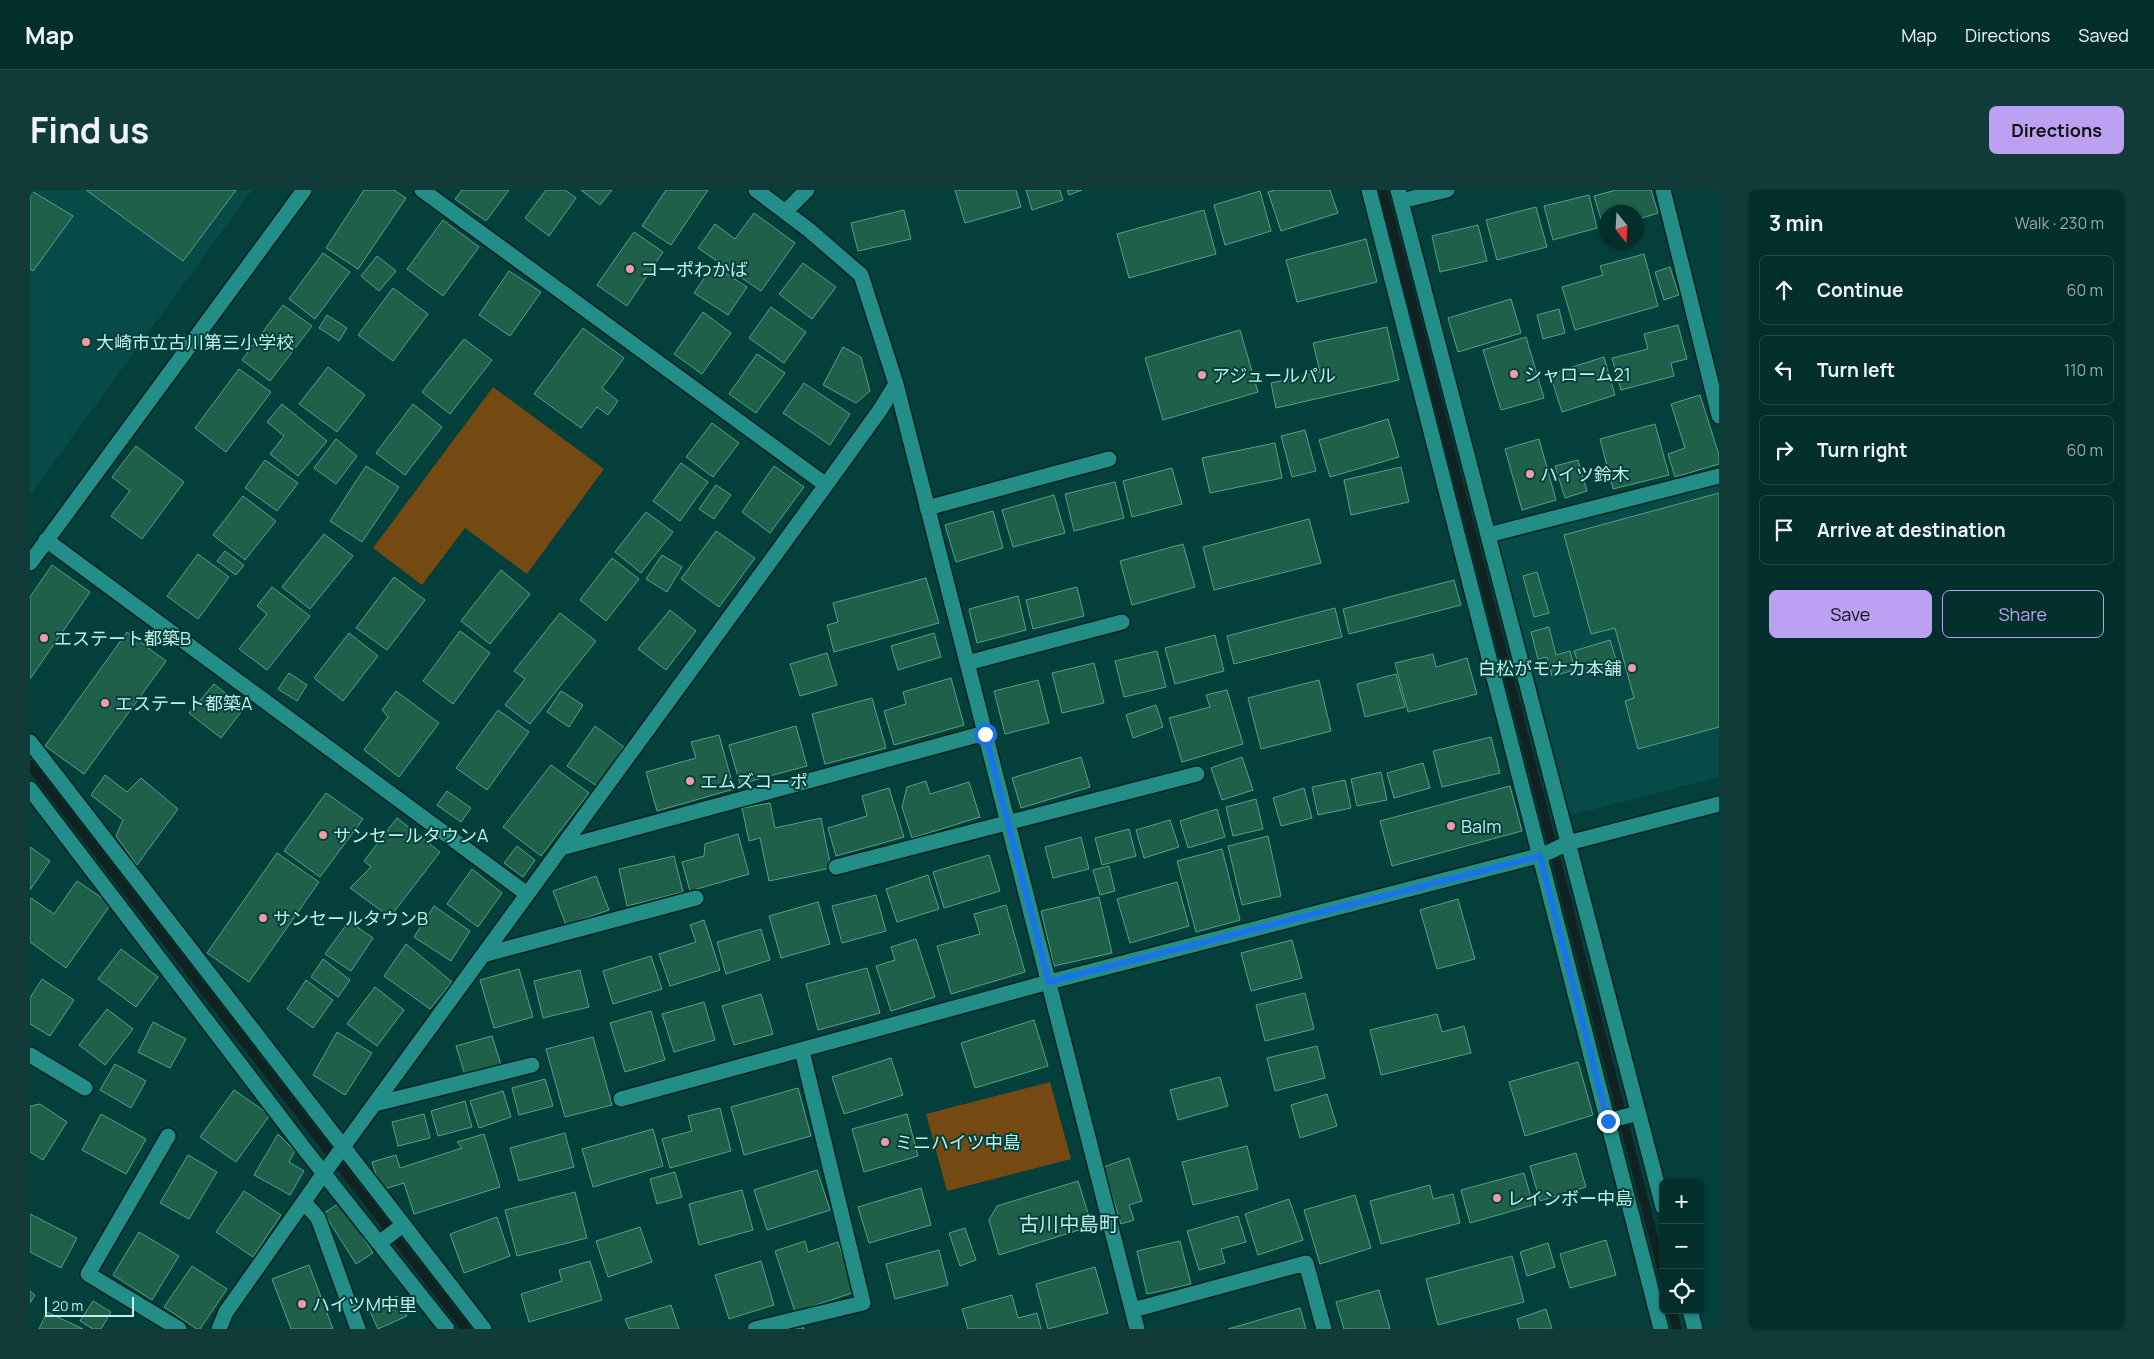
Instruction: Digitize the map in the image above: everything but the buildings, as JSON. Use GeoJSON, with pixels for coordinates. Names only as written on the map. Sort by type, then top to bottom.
{"type":"FeatureCollection","features":[{"type":"Feature","properties":{"kind":"street"},"geometry":{"type":"LineString","coordinates":[[30,563],[304,190]]}},
{"type":"Feature","properties":{"kind":"street"},"geometry":{"type":"LineString","coordinates":[[422,190],[826,485]]}},
{"type":"Feature","properties":{"kind":"street"},"geometry":{"type":"LineString","coordinates":[[756,190],[809,230],[861,275],[896,384],[1137,1329]]}},
{"type":"Feature","properties":{"kind":"street"},"geometry":{"type":"LineString","coordinates":[[784,212],[808,190]]}},
{"type":"Feature","properties":{"kind":"street"},"geometry":{"type":"LineString","coordinates":[[1369,190],[1542,855],[1622,1117],[1659,1198]]}},
{"type":"Feature","properties":{"kind":"street"},"geometry":{"type":"LineString","coordinates":[[1447,190],[1399,196],[1488,535],[1564,844],[1622,1117],[1661,1329]]}},
{"type":"Feature","properties":{"kind":"street"},"geometry":{"type":"LineString","coordinates":[[1663,190],[1719,416]]}},
{"type":"Feature","properties":{"kind":"street"},"geometry":{"type":"LineString","coordinates":[[219,1329],[226,1312],[326,1170],[826,485],[880,410],[896,384]]}},
{"type":"Feature","properties":{"kind":"street"},"geometry":{"type":"LineString","coordinates":[[928,508],[1109,459]]}},
{"type":"Feature","properties":{"kind":"street"},"geometry":{"type":"LineString","coordinates":[[1488,535],[1719,476]]}},
{"type":"Feature","properties":{"kind":"street"},"geometry":{"type":"LineString","coordinates":[[46,540],[527,894]]}},
{"type":"Feature","properties":{"kind":"street"},"geometry":{"type":"LineString","coordinates":[[968,663],[1122,622]]}},
{"type":"Feature","properties":{"kind":"street"},"geometry":{"type":"LineString","coordinates":[[561,848],[985,734]]}},
{"type":"Feature","properties":{"kind":"street"},"geometry":{"type":"LineString","coordinates":[[30,742],[341,1150],[447,1329]]}},
{"type":"Feature","properties":{"kind":"street"},"geometry":{"type":"LineString","coordinates":[[836,867],[1197,774]]}},
{"type":"Feature","properties":{"kind":"street"},"geometry":{"type":"LineString","coordinates":[[30,789],[326,1170],[484,1329]]}},
{"type":"Feature","properties":{"kind":"street"},"geometry":{"type":"LineString","coordinates":[[622,1098],[802,1051],[1049,982],[1542,855],[1564,844],[1719,804]]}},
{"type":"Feature","properties":{"kind":"street"},"geometry":{"type":"LineString","coordinates":[[483,954],[696,898]]}},
{"type":"Feature","properties":{"kind":"street"},"geometry":{"type":"LineString","coordinates":[[755,1329],[863,1303],[802,1051]]}},
{"type":"Feature","properties":{"kind":"street"},"geometry":{"type":"LineString","coordinates":[[30,1055],[85,1088]]}},
{"type":"Feature","properties":{"kind":"street"},"geometry":{"type":"LineString","coordinates":[[375,1104],[532,1064]]}},
{"type":"Feature","properties":{"kind":"street"},"geometry":{"type":"LineString","coordinates":[[168,1136],[88,1274],[179,1329]]}},
{"type":"Feature","properties":{"kind":"street"},"geometry":{"type":"LineString","coordinates":[[304,1202],[318,1218],[358,1329]]}},
{"type":"Feature","properties":{"kind":"street"},"geometry":{"type":"LineString","coordinates":[[1132,1310],[1306,1264],[1324,1329]]}},
{"type":"Feature","properties":{"kind":"street"},"geometry":{"type":"LineString","coordinates":[[1691,1314],[1695,1329]]}},
{"type":"Feature","properties":{"kind":"shaded area","name":"大崎市立古川第三小学校"},"geometry":{"type":"Polygon","coordinates":[[[30,190],[252,190],[30,495],[30,190]]]}},
{"type":"Feature","properties":{"kind":"shaded area"},"geometry":{"type":"Polygon","coordinates":[[[493,387],[604,469],[527,574],[465,528],[422,585],[373,548],[493,387]]]}},
{"type":"Feature","properties":{"kind":"shaded area"},"geometry":{"type":"Polygon","coordinates":[[[1719,485],[1719,777],[1568,816],[1498,542],[1719,485]]]}},
{"type":"Feature","properties":{"kind":"shaded area"},"geometry":{"type":"Polygon","coordinates":[[[1050,1082],[1071,1159],[947,1191],[926,1114],[1050,1082]]]}},
{"type":"Feature","properties":{"kind":"waterway"},"geometry":{"type":"LineString","coordinates":[[1383,190],[1662,1269]]}},
{"type":"Feature","properties":{"kind":"waterway"},"geometry":{"type":"LineString","coordinates":[[30,765],[466,1329]]}},
{"type":"Feature","properties":{"kind":"waterway"},"geometry":{"type":"LineString","coordinates":[[1673,1314],[1677,1329]]}},
{"type":"Feature","properties":{"kind":"place","name":"コーポわかば"},"geometry":{"type":"Point","coordinates":[630,269]}},
{"type":"Feature","properties":{"kind":"place","name":"大崎市立古川第三小学校"},"geometry":{"type":"Point","coordinates":[86,342]}},
{"type":"Feature","properties":{"kind":"place","name":"シャローム21"},"geometry":{"type":"Point","coordinates":[1514,374]}},
{"type":"Feature","properties":{"kind":"place","name":"アジュールパル"},"geometry":{"type":"Point","coordinates":[1202,375]}},
{"type":"Feature","properties":{"kind":"place","name":"ハイツ鈴木"},"geometry":{"type":"Point","coordinates":[1530,474]}},
{"type":"Feature","properties":{"kind":"place","name":"エステート都築B"},"geometry":{"type":"Point","coordinates":[44,638]}},
{"type":"Feature","properties":{"kind":"place","name":"白松がモナカ本舗"},"geometry":{"type":"Point","coordinates":[1632,668]}},
{"type":"Feature","properties":{"kind":"place","name":"エステート都築A"},"geometry":{"type":"Point","coordinates":[105,703]}},
{"type":"Feature","properties":{"kind":"place","name":"エムズコーポ"},"geometry":{"type":"Point","coordinates":[690,781]}},
{"type":"Feature","properties":{"kind":"place","name":"Balm"},"geometry":{"type":"Point","coordinates":[1451,826]}},
{"type":"Feature","properties":{"kind":"place","name":"サンセールタウンA"},"geometry":{"type":"Point","coordinates":[323,835]}},
{"type":"Feature","properties":{"kind":"place","name":"サンセールタウンB"},"geometry":{"type":"Point","coordinates":[263,918]}},
{"type":"Feature","properties":{"kind":"place","name":"ミニハイツ中島"},"geometry":{"type":"Point","coordinates":[885,1142]}},
{"type":"Feature","properties":{"kind":"place","name":"レインボー中島"},"geometry":{"type":"Point","coordinates":[1497,1198]}},
{"type":"Feature","properties":{"kind":"place","name":"ハイツM中里"},"geometry":{"type":"Point","coordinates":[302,1304]}},
{"type":"Feature","properties":{"kind":"district","name":"古川中島町"},"geometry":{"type":"Point","coordinates":[1069,1223]}},
{"type":"Feature","properties":{"kind":"route"},"geometry":{"type":"LineString","coordinates":[[985,734],[1049,982],[1540,856],[1608,1121]]}}]}
